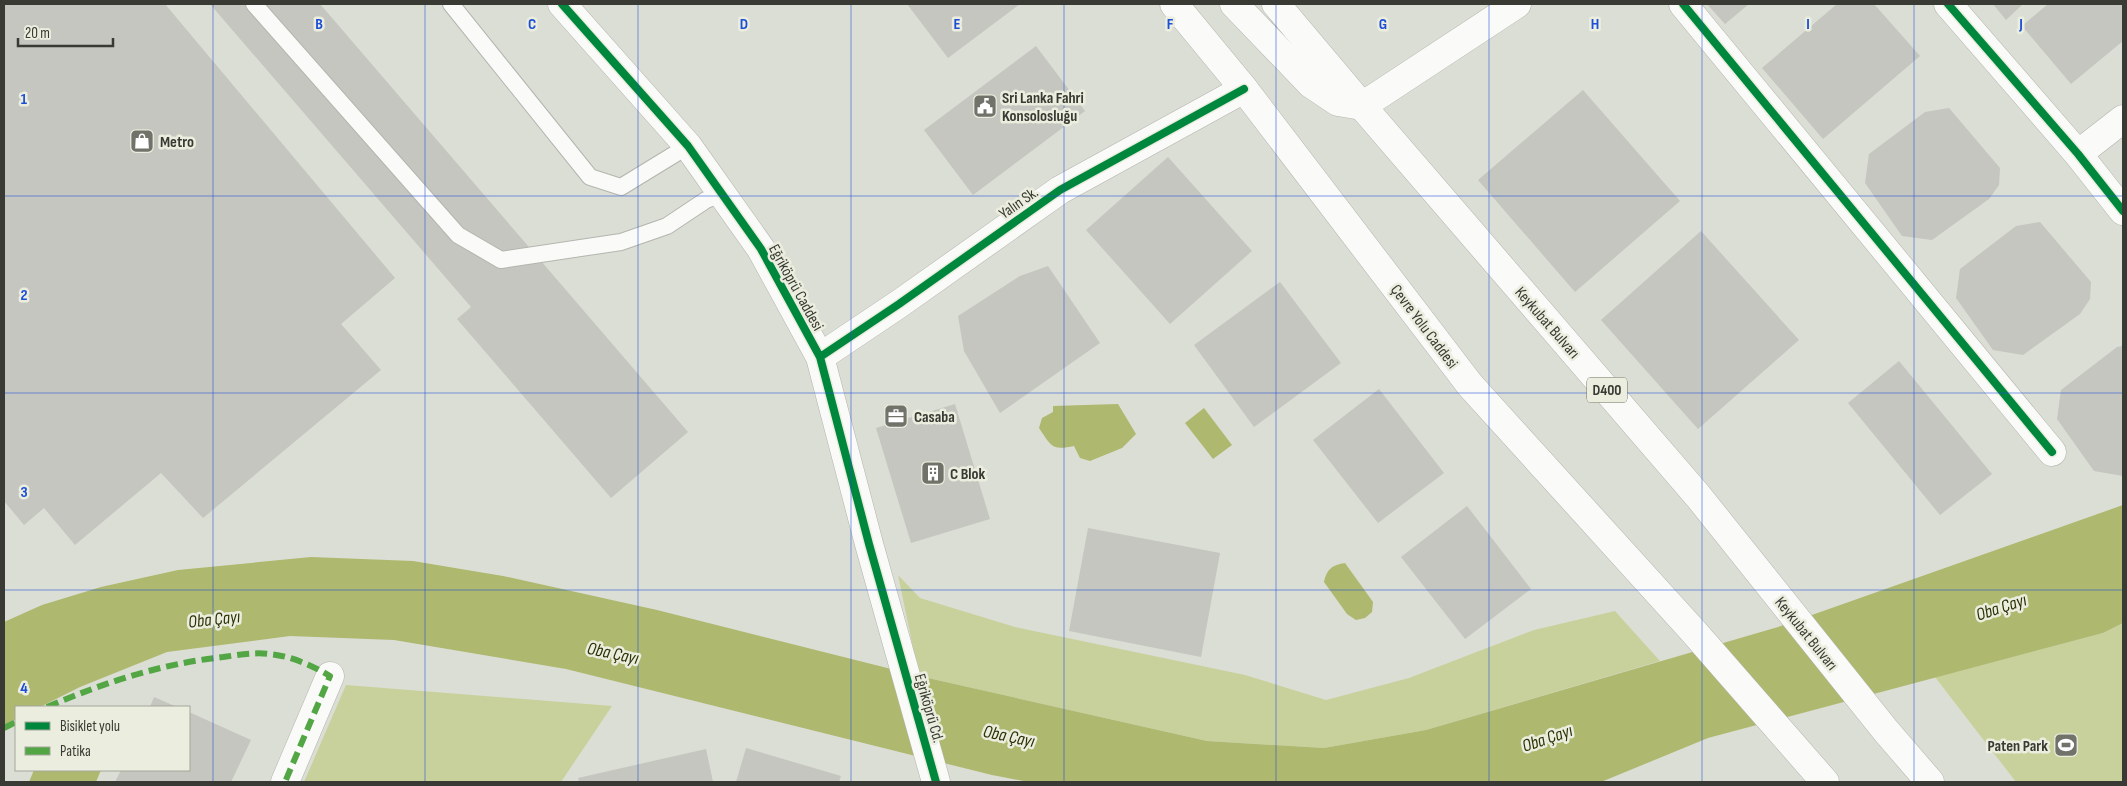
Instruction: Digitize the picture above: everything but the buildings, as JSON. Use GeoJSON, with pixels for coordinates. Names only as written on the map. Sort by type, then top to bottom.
{"type":"FeatureCollection","features":[{"type":"Feature","properties":{"kind":"main road","name":"Eğriköprü Caddesi"},"geometry":{"type":"LineString","coordinates":[[562,4],[688,146],[761,249],[820,356],[896,641]]}},
{"type":"Feature","properties":{"kind":"main road","name":"Çevre Yolu Caddesi"},"geometry":{"type":"LineString","coordinates":[[1174,4],[1244,90],[1470,384],[1694,632],[1824,782]]}},
{"type":"Feature","properties":{"kind":"main road"},"geometry":{"type":"LineString","coordinates":[[1234,4],[1311,84],[1338,102],[1362,106],[1518,4]]}},
{"type":"Feature","properties":{"kind":"main road","name":"Keykubat Bulvarı"},"geometry":{"type":"LineString","coordinates":[[1276,4],[1698,496],[1886,731],[1930,782]]}},
{"type":"Feature","properties":{"kind":"main road"},"geometry":{"type":"LineString","coordinates":[[1683,4],[2052,452]]}},
{"type":"Feature","properties":{"kind":"main road"},"geometry":{"type":"LineString","coordinates":[[1948,4],[2078,154],[2123,211]]}},
{"type":"Feature","properties":{"kind":"main road","name":"Yalın Sk."},"geometry":{"type":"LineString","coordinates":[[820,356],[899,304],[1060,190],[1244,90]]}},
{"type":"Feature","properties":{"kind":"main road"},"geometry":{"type":"LineString","coordinates":[[2078,154],[2123,119]]}},
{"type":"Feature","properties":{"kind":"main road","name":"Eğriköprü Cd."},"geometry":{"type":"LineString","coordinates":[[896,641],[936,782]]}},
{"type":"Feature","properties":{"kind":"main road"},"geometry":{"type":"LineString","coordinates":[[285,782],[330,676]]}},
{"type":"Feature","properties":{"kind":"lane"},"geometry":{"type":"LineString","coordinates":[[254,4],[458,235],[501,260],[621,242],[667,226],[706,200],[722,194]]}},
{"type":"Feature","properties":{"kind":"lane"},"geometry":{"type":"LineString","coordinates":[[451,4],[590,177],[621,187],[688,146]]}},
{"type":"Feature","properties":{"kind":"shaded area"},"geometry":{"type":"Polygon","coordinates":[[[898,575],[920,598],[1015,627],[1245,675],[1326,700],[1409,678],[1534,630],[1615,611],[1660,661],[1426,730],[1324,748],[1207,741],[919,676],[898,575]]]}},
{"type":"Feature","properties":{"kind":"shaded area"},"geometry":{"type":"Polygon","coordinates":[[[2123,623],[2123,782],[2016,782],[1935,677],[2103,633],[2123,623]]]}},
{"type":"Feature","properties":{"kind":"shaded area"},"geometry":{"type":"Polygon","coordinates":[[[346,685],[612,706],[561,782],[304,782],[346,685]]]}},
{"type":"Feature","properties":{"kind":"water"},"geometry":{"type":"Polygon","coordinates":[[[1118,404],[1136,434],[1122,448],[1090,461],[1080,458],[1074,446],[1061,448],[1053,446],[1039,428],[1042,418],[1053,412],[1053,406],[1118,404]]]}},
{"type":"Feature","properties":{"kind":"water"},"geometry":{"type":"Polygon","coordinates":[[[1204,408],[1232,445],[1213,459],[1185,423],[1204,408]]]}},
{"type":"Feature","properties":{"kind":"water","name":"Oba Çayı"},"geometry":{"type":"Polygon","coordinates":[[[2123,505],[2123,623],[2103,633],[1708,738],[1601,782],[1029,782],[992,775],[566,669],[394,640],[290,636],[167,652],[80,687],[42,706],[15,706],[15,720],[4,725],[4,622],[42,605],[101,587],[178,570],[311,557],[413,561],[503,576],[657,610],[919,676],[1207,741],[1324,748],[1426,730],[1778,627],[2123,505]]]}},
{"type":"Feature","properties":{"kind":"water"},"geometry":{"type":"Polygon","coordinates":[[[1345,563],[1373,602],[1372,612],[1365,618],[1356,620],[1347,614],[1324,582],[1331,568],[1345,563]]]}},
{"type":"Feature","properties":{"kind":"water"},"geometry":{"type":"Polygon","coordinates":[[[34,771],[101,771],[96,782],[29,782],[34,771]]]}},
{"type":"Feature","properties":{"kind":"marked path"},"geometry":{"type":"LineString","coordinates":[[50,706],[112,682],[177,664],[263,653],[293,659],[330,676],[285,782]]}},
{"type":"Feature","properties":{"kind":"marked path"},"geometry":{"type":"LineString","coordinates":[[4,728],[15,722]]}},
{"type":"Feature","properties":{"kind":"cycle path"},"geometry":{"type":"LineString","coordinates":[[562,4],[688,146],[761,249],[820,357],[869,544],[936,782]]}},
{"type":"Feature","properties":{"kind":"cycle path"},"geometry":{"type":"LineString","coordinates":[[1683,4],[2052,452]]}},
{"type":"Feature","properties":{"kind":"cycle path"},"geometry":{"type":"LineString","coordinates":[[1948,4],[2078,154],[2123,211]]}},
{"type":"Feature","properties":{"kind":"cycle path"},"geometry":{"type":"LineString","coordinates":[[820,357],[899,304],[1060,190],[1244,89]]}},
{"type":"Feature","properties":{"kind":"place","name":"Sri Lanka Fahri Konsolosluğu"},"geometry":{"type":"Point","coordinates":[985,106]}},
{"type":"Feature","properties":{"kind":"place","name":"Metro"},"geometry":{"type":"Point","coordinates":[142,141]}},
{"type":"Feature","properties":{"kind":"place","name":"Casaba"},"geometry":{"type":"Point","coordinates":[896,416]}},
{"type":"Feature","properties":{"kind":"place","name":"C Blok"},"geometry":{"type":"Point","coordinates":[933,473]}},
{"type":"Feature","properties":{"kind":"place","name":"Paten Park"},"geometry":{"type":"Point","coordinates":[2066,745]}}]}
